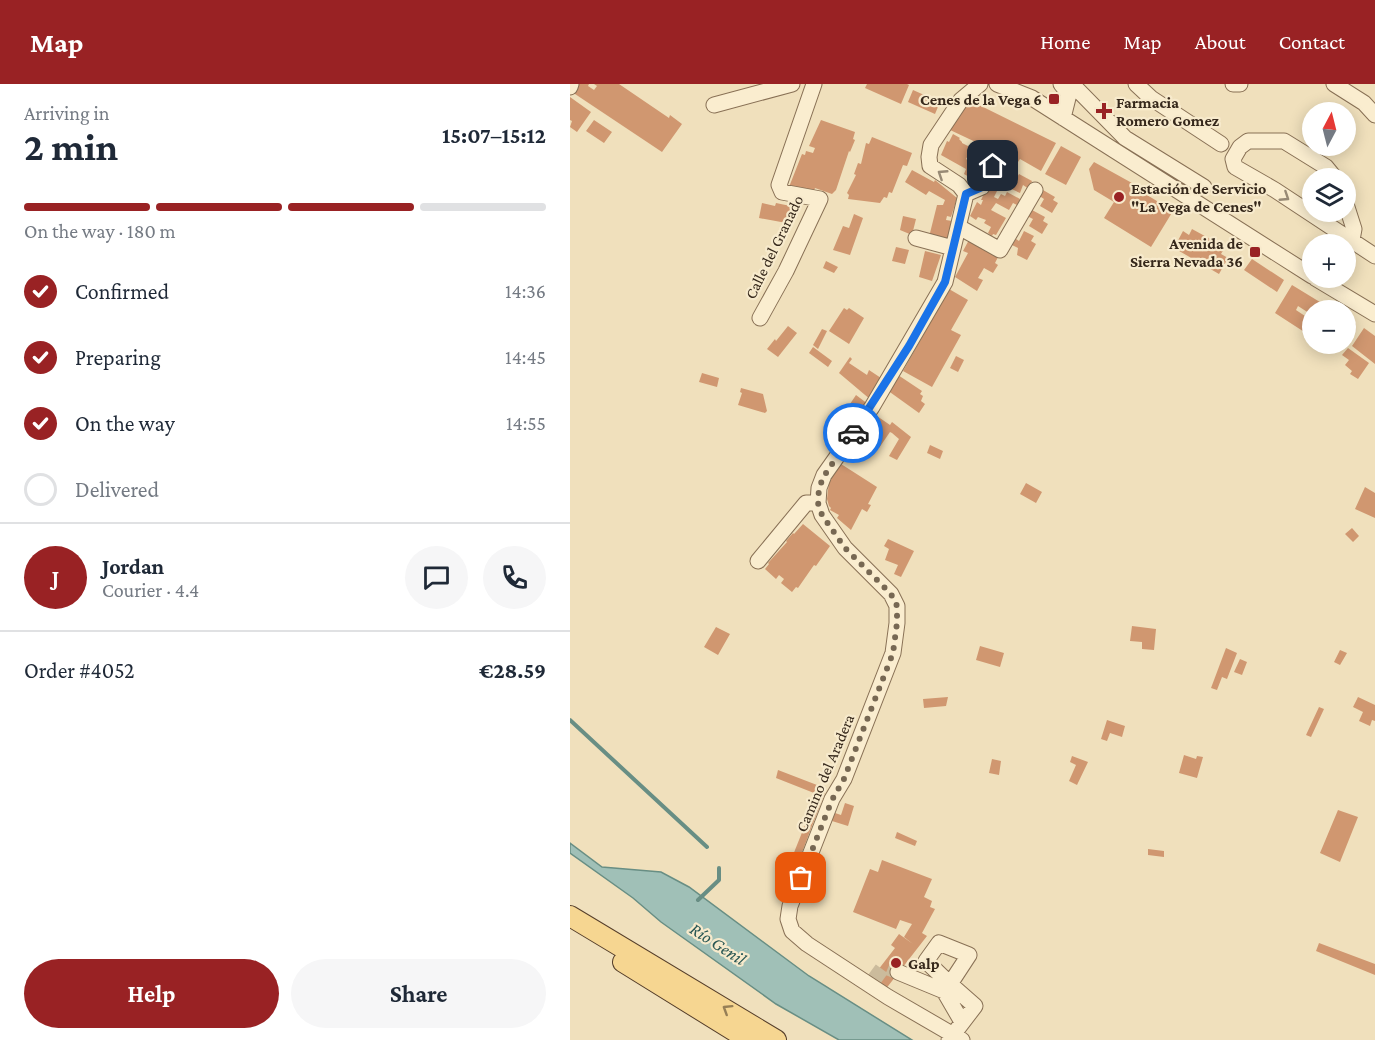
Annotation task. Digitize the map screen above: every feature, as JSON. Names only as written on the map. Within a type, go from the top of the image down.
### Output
[{"type":"main road","points":[[570,916],[777,1040]]},
{"type":"main road","points":[[570,928],[749,1040]]},
{"type":"street","points":[[714,105],[792,84]]},
{"type":"street","name":"Calle del Granado","points":[[760,318],[786,271],[820,199],[782,192],[779,185],[814,84]]},
{"type":"street","points":[[961,100],[964,84]]},
{"type":"street","points":[[758,561],[806,503],[818,503],[819,488],[824,476],[872,407],[945,282],[966,194],[959,185],[930,166],[929,157],[931,146],[961,100],[980,84]]},
{"type":"street","points":[[997,84],[1032,98],[1302,269]]},
{"type":"street","points":[[1022,84],[1032,98]]},
{"type":"street","points":[[1061,84],[1070,94],[1063,118]]},
{"type":"street","points":[[1072,84],[1125,138],[1204,186]]},
{"type":"street","points":[[1136,84],[1151,99],[1221,144]]},
{"type":"street","points":[[1233,84],[1240,84]]},
{"type":"street","points":[[1334,84],[1364,103],[1375,115]]},
{"type":"street","points":[[1302,208],[1235,167],[1233,159],[1240,147],[1248,141],[1284,141],[1327,168]]},
{"type":"street","points":[[966,194],[982,187],[993,166]]},
{"type":"street","points":[[959,227],[1000,250],[1035,190]]},
{"type":"street","points":[[1324,222],[1343,234]]},
{"type":"street","points":[[916,238],[953,248]]},
{"type":"street","points":[[1356,243],[1375,256]]},
{"type":"street","points":[[1332,288],[1375,314]]},
{"type":"street","name":"Camino del Aradera","points":[[818,503],[822,515],[845,548],[891,594],[897,606],[897,623],[893,653],[844,779],[832,800],[790,906],[788,919],[792,931],[807,944],[957,1034]]},
{"type":"street","points":[[926,961],[939,943],[969,955],[947,988]]},
{"type":"street","points":[[926,961],[922,960],[904,975],[947,988],[975,1006],[957,1034]]},
{"type":"street","points":[[926,961],[947,988]]},
{"type":"water","name":"Río Genil","points":[[570,843],[602,867],[661,872],[689,887],[809,976],[912,1040],[839,1040],[776,1004],[661,922],[633,898],[570,853]]},
{"type":"building","points":[[576,84],[589,84],[588,86],[594,90],[597,86],[594,84],[619,84],[669,118],[670,115],[682,124],[662,152],[572,92]]},
{"type":"building","points":[[867,84],[909,85],[901,104],[865,88]]},
{"type":"building","points":[[913,90],[940,102],[935,114],[908,102]]},
{"type":"building","points":[[570,97],[591,112],[577,132],[570,127],[572,121],[570,120]]},
{"type":"building","points":[[971,101],[1056,143],[1041,171],[1020,159],[1018,162],[948,129]]},
{"type":"building","points":[[594,120],[612,132],[604,143],[586,131]]},
{"type":"building","points":[[821,120],[855,132],[853,139],[855,140],[836,190],[832,194],[815,188],[812,196],[789,187],[802,154],[805,155],[806,151],[813,153],[815,148],[809,146]]},
{"type":"building","points":[[953,134],[960,138],[962,143],[972,148],[966,159],[988,165],[979,183],[964,174],[966,169],[941,155]]},
{"type":"building","points":[[872,137],[912,153],[907,166],[903,165],[892,193],[889,192],[887,198],[884,197],[880,203],[848,199],[847,193],[856,175],[854,174],[858,163],[861,164],[866,143],[869,144]]},
{"type":"building","points":[[1061,146],[1081,157],[1066,185],[1045,174]]},
{"type":"building","points":[[1094,162],[1141,188],[1139,190],[1173,211],[1151,247],[1104,218],[1114,202],[1094,190],[1089,169]]},
{"type":"building","points":[[997,166],[1006,171],[1004,175],[1010,178],[1016,179],[1019,174],[1032,181],[1029,189],[1023,185],[1020,193],[1005,186],[1003,191],[998,189],[994,197],[998,199],[1001,194],[1005,196],[1007,192],[1020,199],[1021,203],[1019,206],[1013,203],[1009,210],[996,203],[991,210],[1006,218],[996,235],[992,236],[988,233],[991,227],[984,223],[986,220],[978,217],[976,220],[970,216],[977,202],[981,205],[983,200],[981,200]]},
{"type":"building","points":[[912,170],[934,182],[935,180],[957,198],[951,217],[947,216],[946,220],[952,221],[947,240],[928,241],[937,205],[943,205],[945,200],[929,191],[926,195],[905,182]]},
{"type":"building","points":[[1043,190],[1055,197],[1053,200],[1058,203],[1052,213],[1040,206],[1044,199],[1038,195]]},
{"type":"building","points":[[762,203],[795,207],[792,224],[759,218]]},
{"type":"building","points":[[1032,210],[1045,217],[1043,221],[1048,224],[1042,234],[1029,226],[1033,219],[1027,216]]},
{"type":"building","points":[[854,214],[863,218],[850,255],[833,250],[843,226],[849,228]]},
{"type":"building","points":[[903,216],[916,219],[912,235],[900,230]]},
{"type":"building","points":[[1192,229],[1225,247],[1221,254],[1228,258],[1219,274],[1174,248],[1183,231],[1189,235]]},
{"type":"building","points":[[1024,231],[1034,236],[1031,241],[1036,244],[1027,260],[1017,255],[1018,248],[1012,245],[1016,239],[1019,241]]},
{"type":"building","points":[[970,238],[977,241],[975,245],[998,257],[995,263],[998,265],[993,273],[984,268],[978,278],[983,280],[977,291],[955,277],[968,253],[963,251]]},
{"type":"building","points":[[896,247],[909,250],[905,264],[892,261]]},
{"type":"building","points":[[925,251],[941,255],[932,281],[919,277]]},
{"type":"building","points":[[1252,259],[1284,280],[1277,292],[1244,270]]},
{"type":"building","points":[[826,261],[838,267],[834,273],[823,268]]},
{"type":"building","points":[[1292,285],[1317,300],[1302,300],[1302,309],[1298,306],[1296,310],[1302,314],[1302,331],[1275,313]]},
{"type":"building","points":[[949,289],[968,300],[951,330],[961,335],[932,387],[903,371]]},
{"type":"building","points":[[844,308],[847,310],[849,308],[864,318],[849,344],[829,331]]},
{"type":"building","points":[[788,326],[797,333],[778,357],[767,349]]},
{"type":"building","points":[[1364,328],[1375,336],[1375,364],[1356,349],[1356,340]]},
{"type":"building","points":[[822,329],[827,331],[818,349],[813,345]]},
{"type":"building","points":[[813,347],[832,361],[828,367],[809,353]]},
{"type":"building","points":[[1356,354],[1369,363],[1358,379],[1350,374],[1352,371],[1345,365],[1349,360],[1342,355]]},
{"type":"building","points":[[956,356],[964,360],[958,372],[950,368]]},
{"type":"building","points":[[850,357],[852,359],[849,363],[867,375],[869,370],[884,380],[871,400],[839,373]]},
{"type":"building","points":[[702,373],[719,378],[717,387],[699,382]]},
{"type":"building","points":[[898,375],[922,391],[921,401],[925,404],[919,413],[887,390]]},
{"type":"building","points":[[741,388],[763,394],[767,411],[765,413],[738,405],[742,393]]},
{"type":"building","points":[[856,395],[868,404],[862,413],[850,404]]},
{"type":"building","points":[[874,414],[890,425],[892,422],[911,437],[897,460],[889,456],[899,439],[892,433],[890,432],[879,448],[860,434]]},
{"type":"building","points":[[930,445],[943,451],[940,459],[927,453]]},
{"type":"building","points":[[841,464],[877,487],[868,504],[871,505],[867,512],[862,509],[851,530],[837,518],[839,515],[830,510],[827,499],[829,482]]},
{"type":"building","points":[[1026,483],[1042,492],[1036,503],[1020,494]]},
{"type":"building","points":[[1365,487],[1375,493],[1375,518],[1355,509]]},
{"type":"building","points":[[803,524],[830,546],[798,588],[796,587],[792,592],[781,583],[784,579],[779,575],[776,579],[765,569],[786,541]]},
{"type":"building","points":[[1352,528],[1359,536],[1353,542],[1345,534]]},
{"type":"building","points":[[888,539],[914,551],[901,577],[894,574],[898,565],[885,560],[889,549],[884,546]]},
{"type":"building","points":[[1132,626],[1156,629],[1154,650],[1142,649],[1142,642],[1130,641]]},
{"type":"building","points":[[716,627],[730,634],[718,655],[704,647]]},
{"type":"building","points":[[980,646],[1004,653],[1000,667],[976,660]]},
{"type":"building","points":[[1226,648],[1237,653],[1227,679],[1222,677],[1217,690],[1211,688]]},
{"type":"building","points":[[1340,650],[1347,653],[1340,665],[1334,662]]},
{"type":"building","points":[[1240,659],[1247,662],[1242,675],[1234,672]]},
{"type":"building","points":[[948,697],[946,706],[924,708],[923,699]]},
{"type":"building","points":[[1358,697],[1375,705],[1375,721],[1372,720],[1370,726],[1359,721],[1363,712],[1353,707]]},
{"type":"building","points":[[1319,707],[1324,709],[1311,737],[1306,735]]},
{"type":"building","points":[[1107,720],[1125,726],[1122,737],[1110,733],[1107,741],[1101,739]]},
{"type":"building","points":[[1184,755],[1196,759],[1197,756],[1203,757],[1197,778],[1179,773]]},
{"type":"building","points":[[1072,756],[1088,762],[1077,785],[1069,781],[1076,765],[1070,762]]},
{"type":"building","points":[[992,759],[1001,761],[999,775],[989,773]]},
{"type":"building","points":[[778,770],[817,785],[814,793],[776,778]]},
{"type":"building","points":[[819,790],[825,792],[796,868],[789,865]]},
{"type":"building","points":[[845,803],[854,806],[848,826],[832,821],[835,813],[841,815]]},
{"type":"building","points":[[1338,810],[1358,817],[1340,862],[1320,853]]},
{"type":"building","points":[[897,832],[917,841],[915,846],[895,838]]},
{"type":"building","points":[[1148,849],[1164,851],[1164,857],[1148,855]]},
{"type":"building","points":[[882,860],[932,879],[924,897],[932,901],[930,907],[935,909],[922,933],[927,936],[885,990],[871,979],[895,948],[891,945],[899,934],[913,944],[904,937],[912,924],[900,920],[896,929],[853,912],[870,869],[878,872]]},
{"type":"building","points":[[1319,943],[1375,964],[1375,975],[1316,951]]},
{"type":"waterway","points":[[570,720],[707,847]]},
{"type":"waterway","points":[[698,900],[719,880],[719,868]]},
{"type":"tunnel","points":[[873,981],[884,966],[898,972]]},
{"type":"way so far","points":[[801,878],[832,800],[844,779],[893,653],[897,623],[897,606],[891,594],[845,548],[822,515],[818,503],[819,488],[824,476],[853,433]]},
{"type":"place","name":"Cenes de la Vega 6","points":[[1054,99]]},
{"type":"place","name":"Farmacia Romero Gomez","points":[[1104,111]]},
{"type":"place","name":"Estación de Servicio \"La Vega de Cenes\"","points":[[1119,197]]},
{"type":"place","name":"Avenida de Sierra Nevada 36","points":[[1255,252]]},
{"type":"place","name":"Galp","points":[[896,963]]},
{"type":"route","points":[[853,433],[872,407],[945,282],[966,194],[982,187],[993,166]]}]
